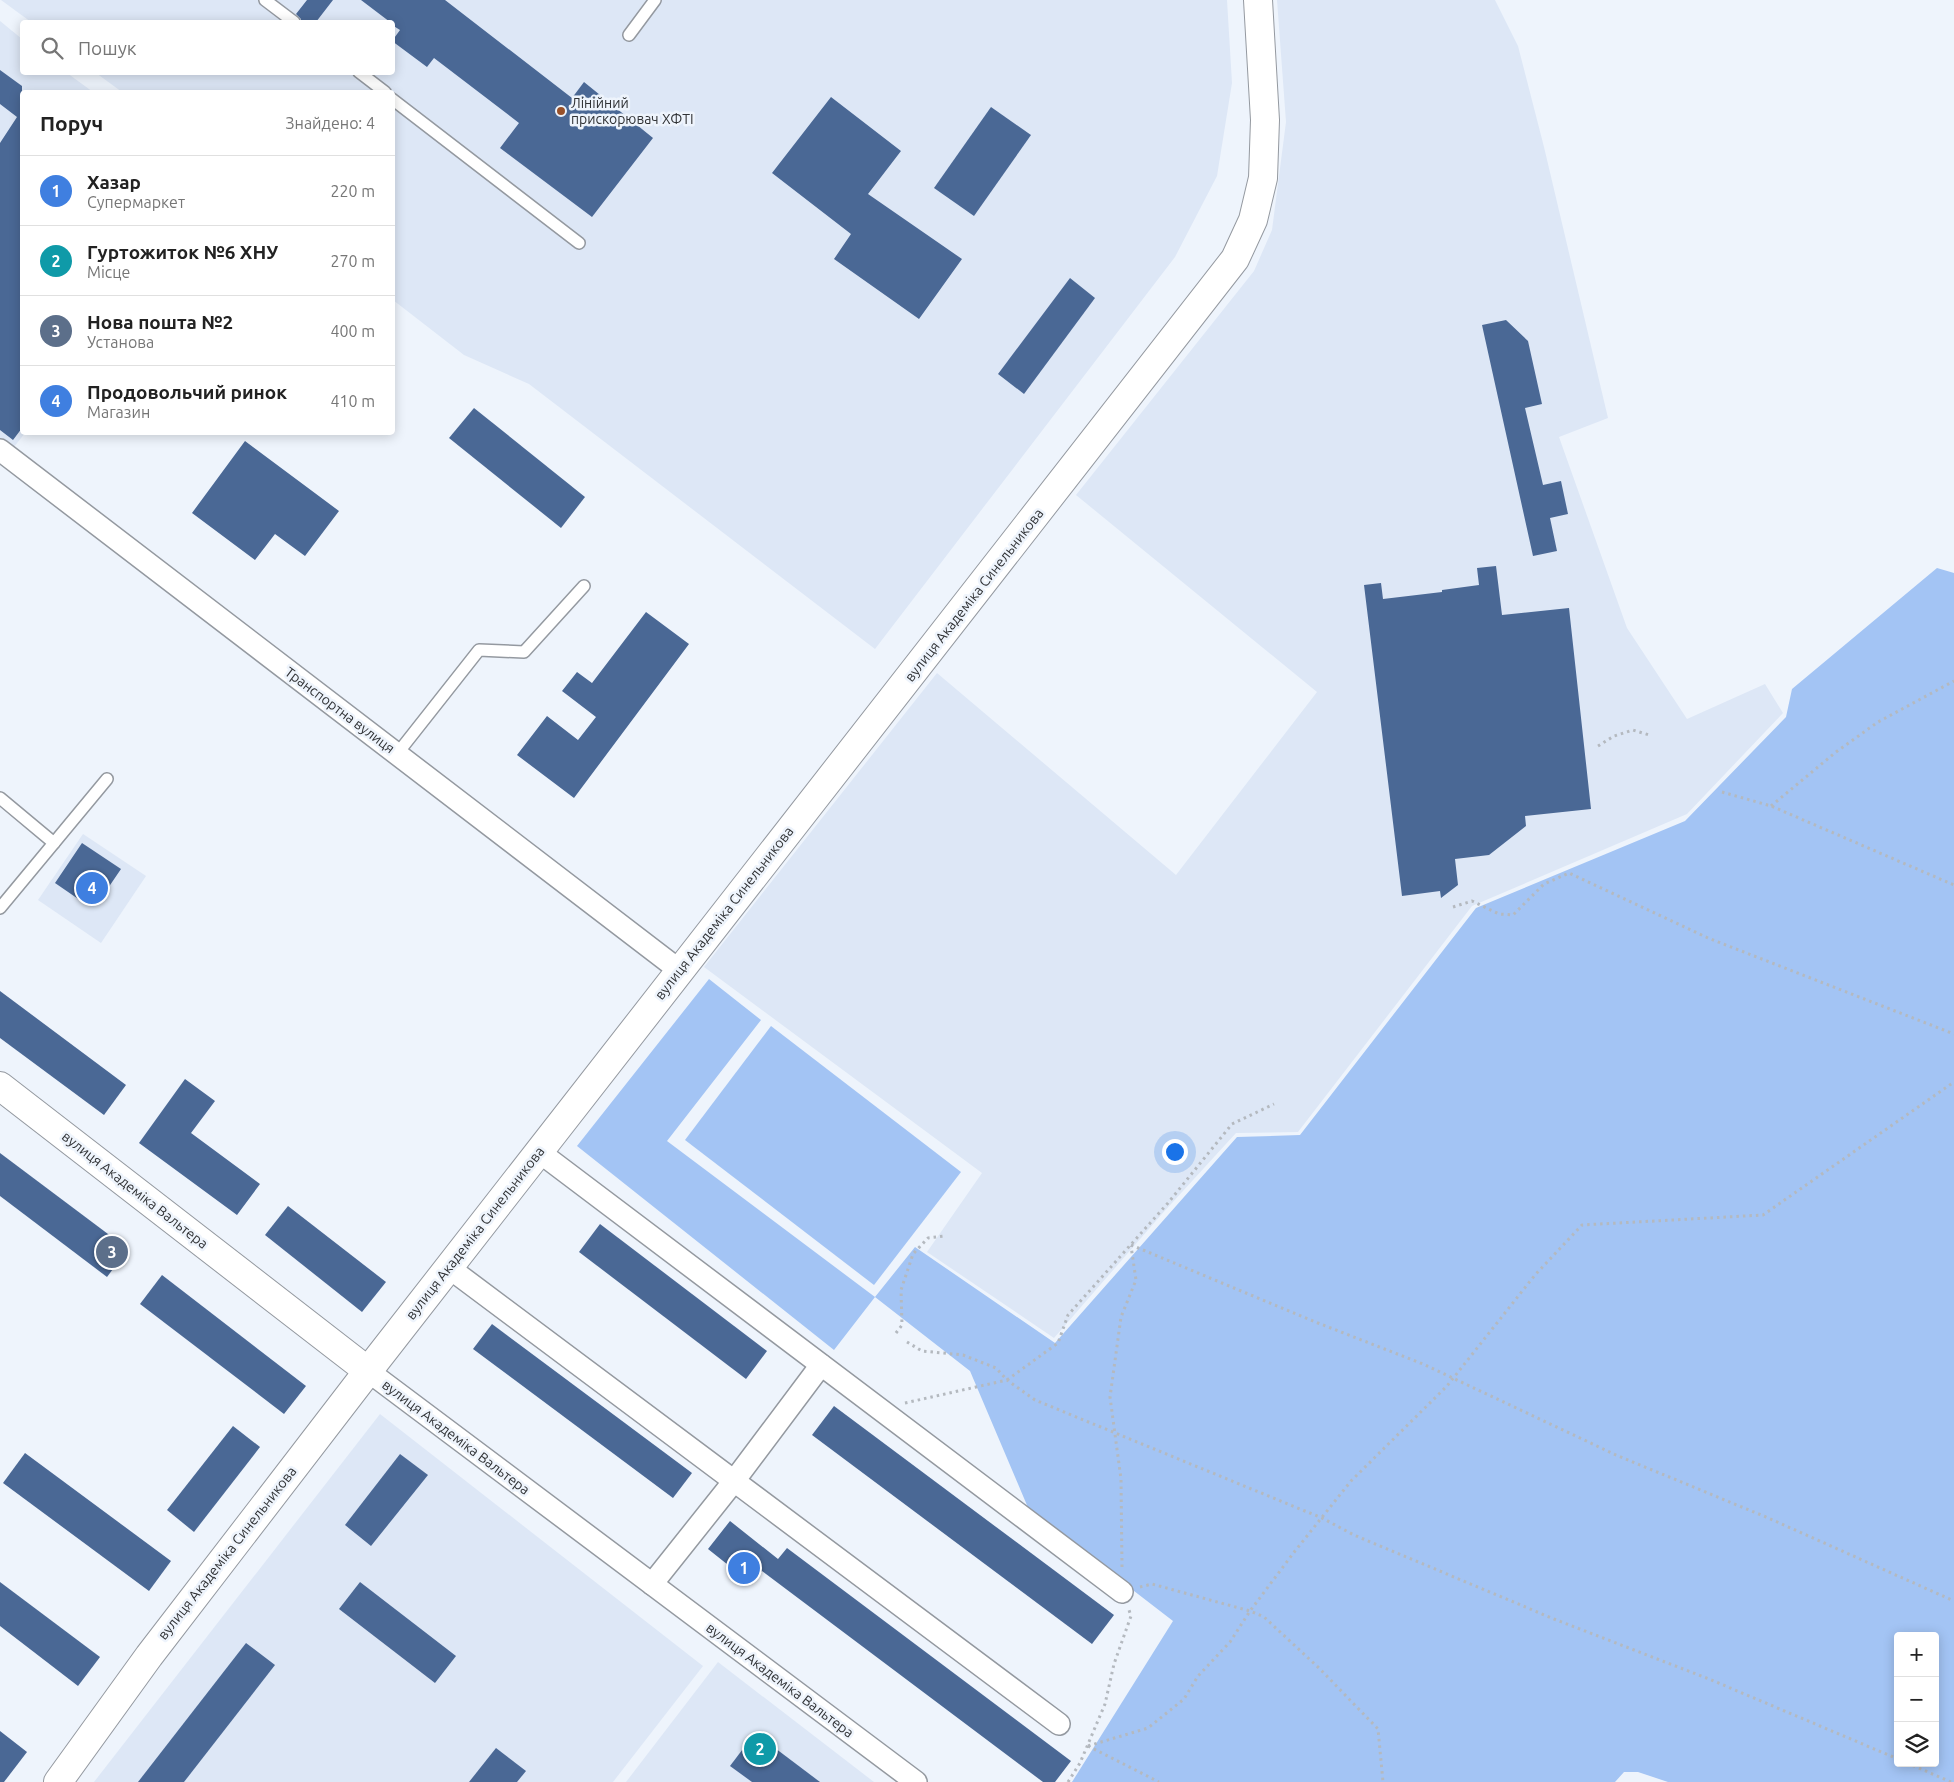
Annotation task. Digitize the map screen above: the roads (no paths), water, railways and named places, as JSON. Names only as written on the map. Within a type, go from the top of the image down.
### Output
[{"type":"street","name":"вулиця Академіка Синельникова","points":[[58,1782],[148,1656],[448,1267],[1235,259],[1253,220],[1263,178],[1265,120],[1258,0]]},
{"type":"street","name":"Транспортна вулиця","points":[[0,450],[679,970]]},
{"type":"street","name":"вулиця Академіка Вальтера","points":[[0,1086],[368,1371],[916,1782]]},
{"type":"street","points":[[538,1151],[1122,1592]]},
{"type":"street","points":[[448,1267],[1059,1724]]},
{"type":"street","points":[[652,1584],[734,1481],[821,1365]]},
{"type":"lane","points":[[264,0],[291,20]]},
{"type":"lane","points":[[629,35],[655,0]]},
{"type":"lane","points":[[363,75],[382,90]]},
{"type":"lane","points":[[395,101],[579,243]]},
{"type":"lane","points":[[397,754],[479,650],[524,652],[584,586]]},
{"type":"lane","points":[[0,908],[107,779]]},
{"type":"lane","points":[[0,798],[54,843]]},
{"type":"place","name":"Лінійний прискорювач ХФТІ","points":[[561,111]]},
{"type":"place","name":"Продовольчий ринок","points":[[92,888]]},
{"type":"place","name":"Нова пошта №2","points":[[112,1252]]},
{"type":"place","name":"Хазар","points":[[744,1568]]},
{"type":"place","name":"Гуртожиток №6 ХНУ","points":[[760,1749]]}]
